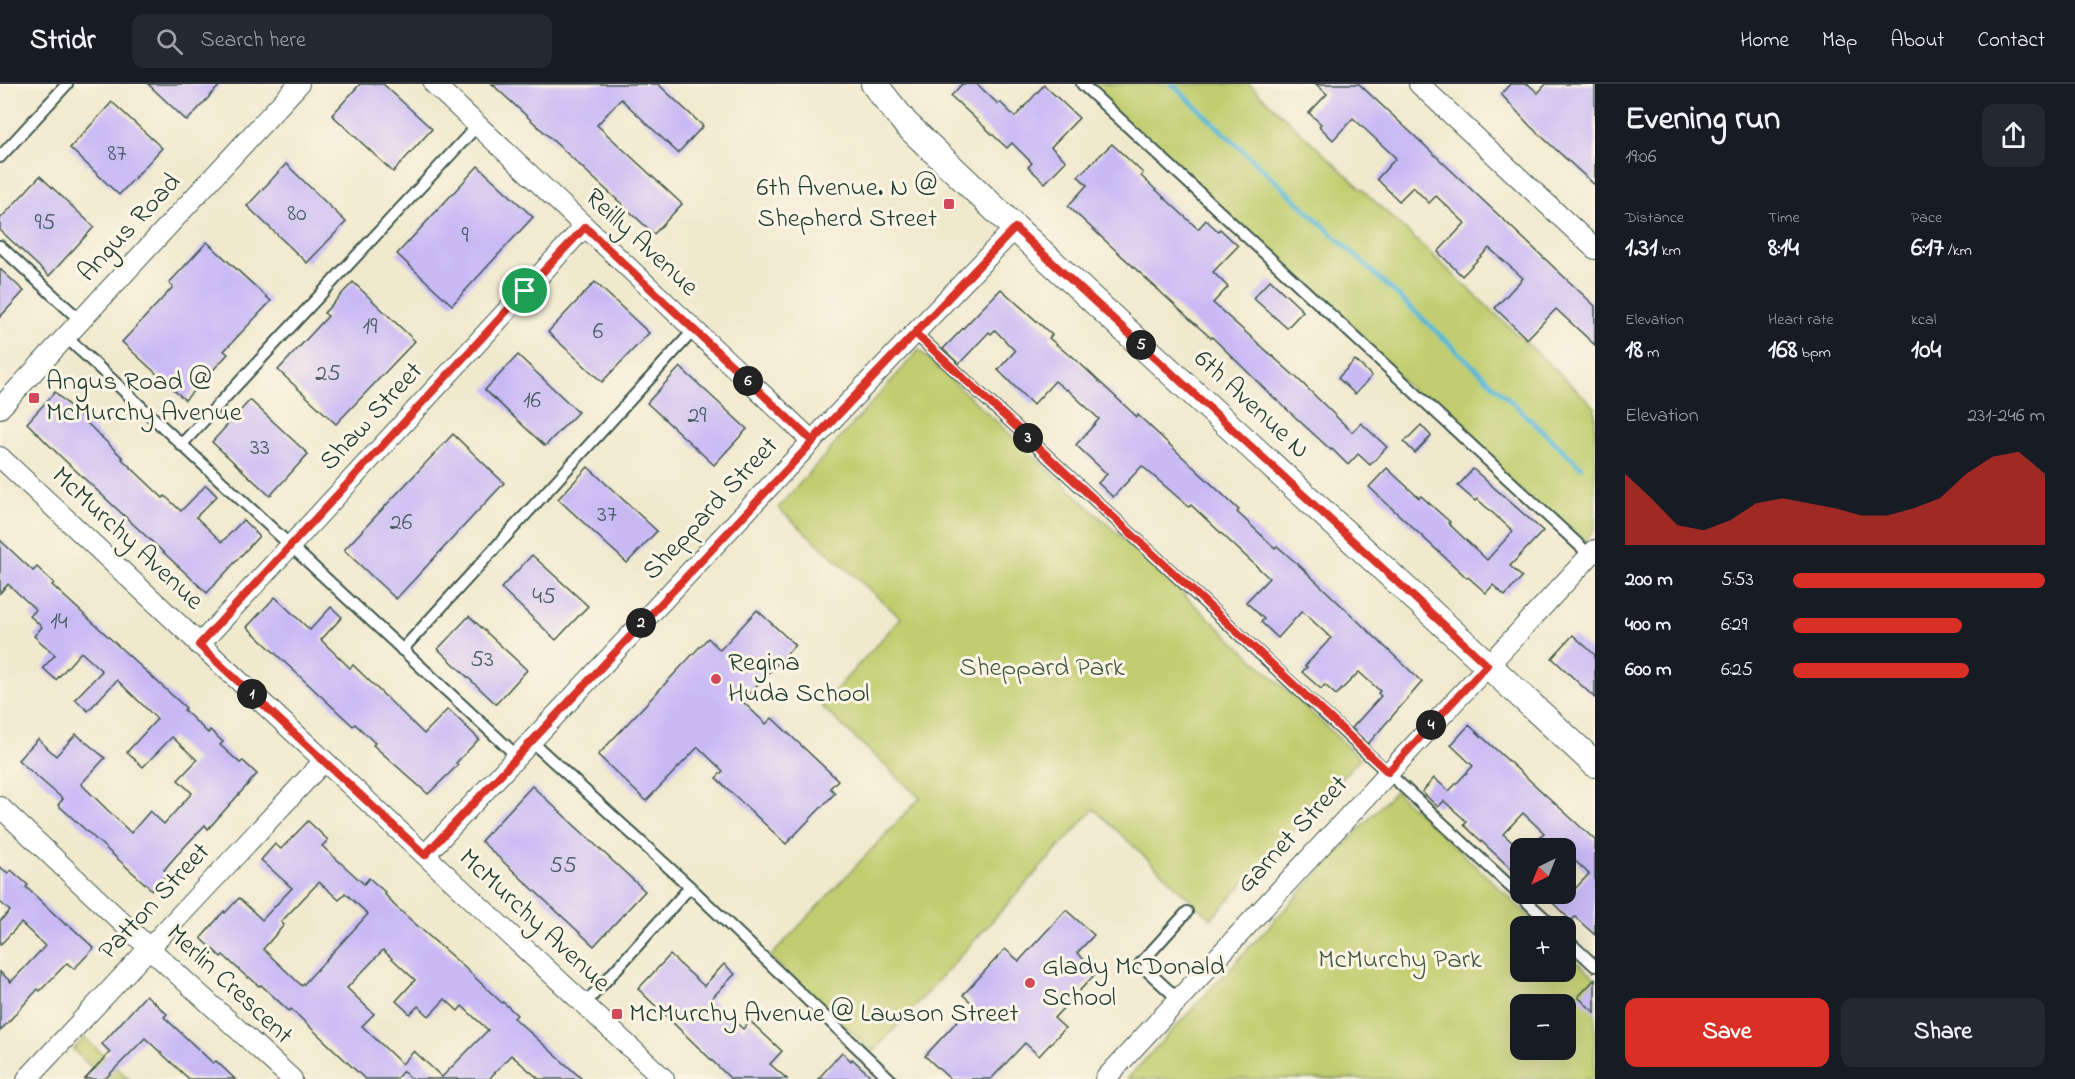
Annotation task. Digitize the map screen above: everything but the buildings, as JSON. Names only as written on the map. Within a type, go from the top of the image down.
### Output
[{"type":"street","name":"Angus Road","points":[[0,408],[299,84]]},
{"type":"street","name":"Reilly Avenue","points":[[434,84],[812,441]]},
{"type":"street","name":"6th Avenue N","points":[[874,84],[906,124],[1015,228],[1595,764]]},
{"type":"street","points":[[1419,84],[1595,249]]},
{"type":"street","name":"Shaw Street","points":[[199,645],[585,227]]},
{"type":"street","name":"Sheppard Street","points":[[425,855],[812,441],[1015,228]]},
{"type":"street","name":"McMurchy Avenue","points":[[0,457],[664,1079]]},
{"type":"street","name":"Garnet Street","points":[[1105,1079],[1487,665],[1593,554]]},
{"type":"street","name":"Patton Street","points":[[27,1079],[323,762]]},
{"type":"street","name":"Merlin Crescent","points":[[0,807],[292,1079]]},
{"type":"lane","points":[[0,157],[67,84]]},
{"type":"lane","points":[[1082,84],[1593,554]]},
{"type":"lane","points":[[181,446],[477,126]]},
{"type":"lane","points":[[0,246],[81,321]]},
{"type":"lane","points":[[402,650],[694,330]]},
{"type":"lane","points":[[915,333],[1542,916]]},
{"type":"lane","points":[[66,337],[518,756]]},
{"type":"lane","points":[[531,741],[690,887],[890,1079]]},
{"type":"lane","points":[[584,1005],[690,887]]},
{"type":"lane","points":[[1178,999],[1140,964],[1187,912]]},
{"type":"lane","points":[[1576,948],[1595,966]]},
{"type":"green space","points":[[1082,84],[1249,84],[1595,407],[1595,530],[1580,546]]},
{"type":"green space","name":"Sheppard Park","points":[[919,350],[1360,758],[1211,919],[1094,809],[873,1052],[770,957],[920,798],[821,706],[901,618],[778,508]]},
{"type":"green space","name":"McMurchy Park","points":[[1395,791],[1510,898],[1510,904],[1516,904],[1529,916],[1510,916],[1510,982],[1576,982],[1576,960],[1595,978],[1595,1079],[1127,1079]]},
{"type":"green space","points":[[84,1037],[129,1079],[104,1079],[73,1050]]},
{"type":"waterway","points":[[1172,84],[1581,467]]},
{"type":"place","name":"6th Avenue. N @ Shepherd Street","points":[[949,204]]},
{"type":"place","name":"Angus Road @ McMurchy Avenue","points":[[34,398]]},
{"type":"place","name":"Regina Huda School","points":[[716,679]]},
{"type":"place","name":"Glady McDonald School","points":[[1030,983]]},
{"type":"place","name":"McMurchy Avenue @ Lawson Street","points":[[617,1014]]},
{"type":"route","points":[[585,227],[812,441],[1015,228],[1487,665],[1388,772],[915,333],[425,855],[199,645],[525,291],[585,227]]}]
